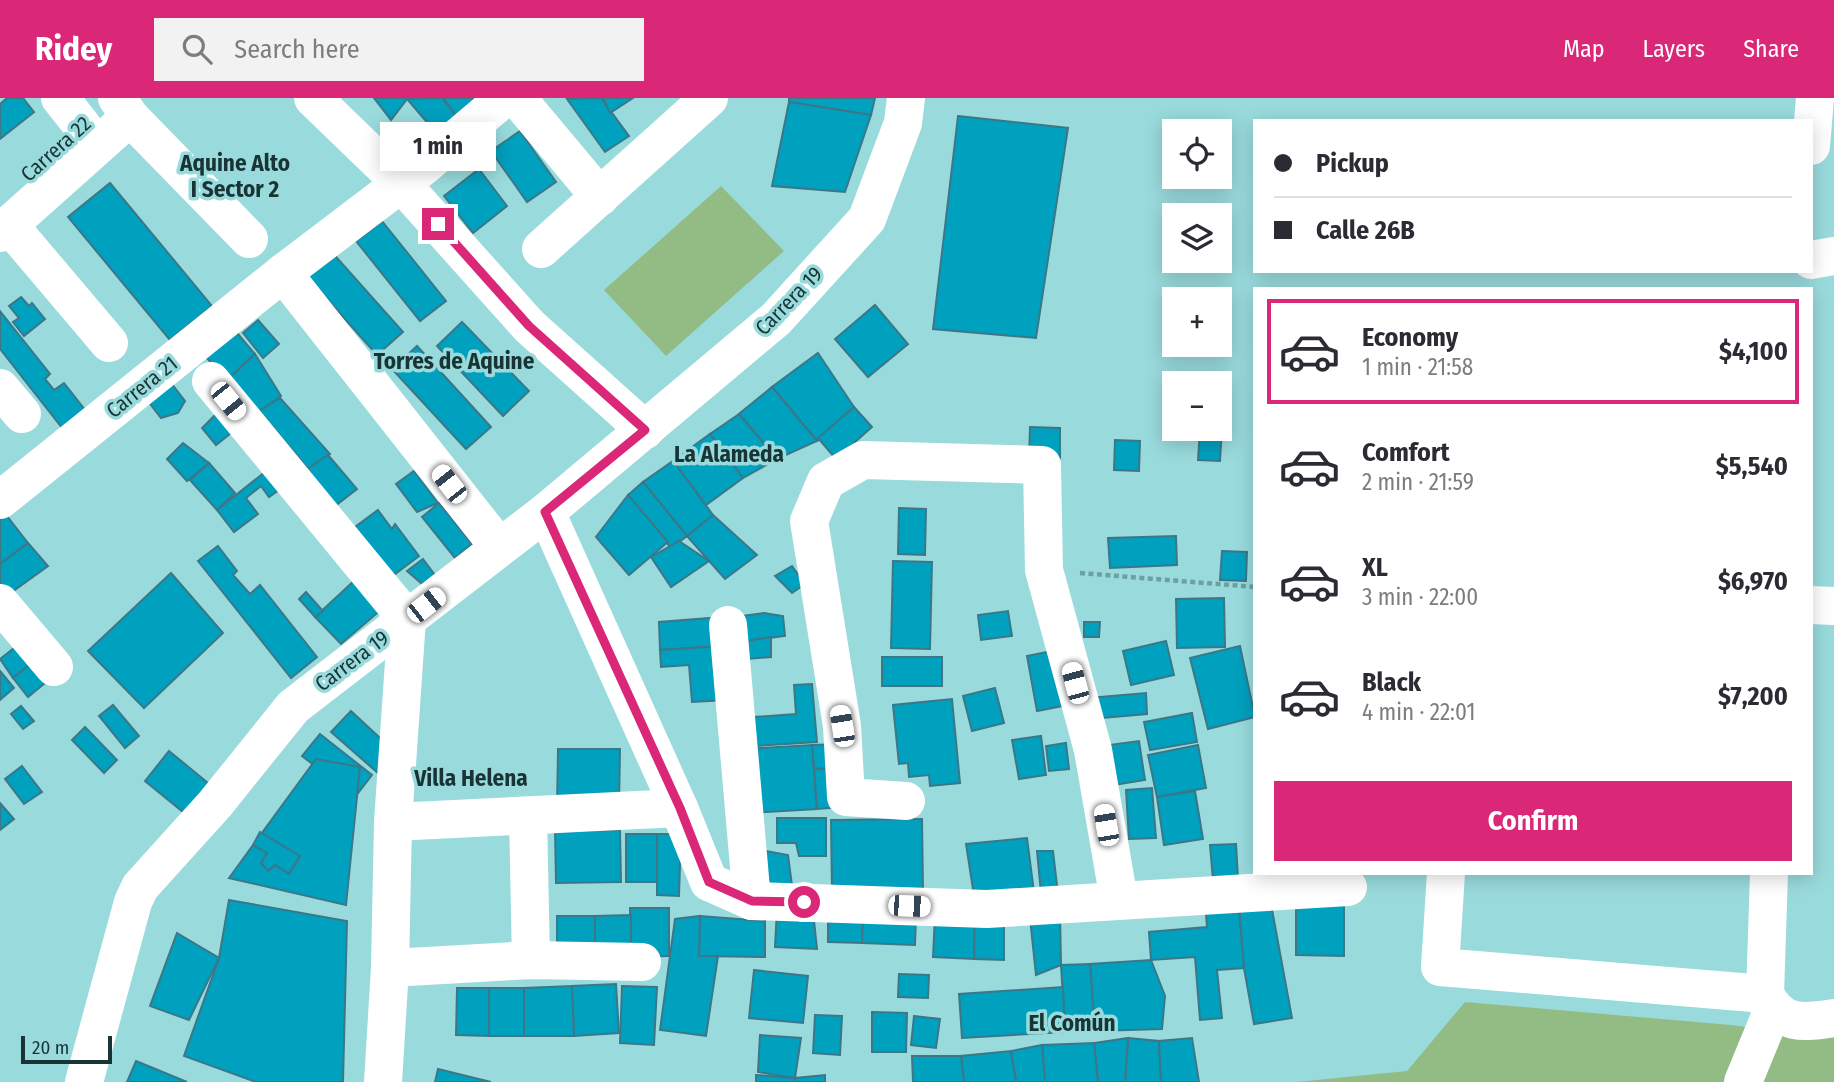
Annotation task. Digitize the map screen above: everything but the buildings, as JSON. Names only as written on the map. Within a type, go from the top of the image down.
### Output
[{"type":"street","points":[[313,98],[401,183],[529,326],[645,430]]},
{"type":"street","name":"Carrera 21","points":[[0,500],[401,183],[504,98]]},
{"type":"street","points":[[517,98],[600,197]]},
{"type":"street","points":[[541,249],[709,98]]},
{"type":"street","name":"Carrera 19","points":[[84,1082],[133,902],[140,887],[215,804],[293,707],[545,512],[776,319],[867,219],[903,123],[906,98]]},
{"type":"street","points":[[1813,122],[1815,98]]},
{"type":"street","points":[[109,342],[3,219],[119,104],[249,239]]},
{"type":"street","name":"Carrera 22","points":[[3,219],[72,112],[119,104]]},
{"type":"street","points":[[1813,260],[1834,256]]},
{"type":"street","points":[[283,274],[499,547]]},
{"type":"street","points":[[211,381],[407,619],[393,822],[390,968],[383,1082]]},
{"type":"street","points":[[906,801],[846,797],[842,726],[809,521],[826,481],[863,460],[1042,465],[1044,570],[1093,750],[1119,900]]},
{"type":"street","points":[[545,512],[680,808],[709,882],[752,901],[987,909],[1348,887]]},
{"type":"street","points":[[0,603],[54,667]]},
{"type":"street","points":[[1813,606],[1834,606]]},
{"type":"street","points":[[728,625],[752,901]]},
{"type":"street","points":[[393,822],[680,808]]},
{"type":"street","points":[[528,816],[531,960]]},
{"type":"street","points":[[1446,875],[1440,967],[1769,1002],[1800,1023],[1834,1018]]},
{"type":"street","points":[[1743,1082],[1769,1002],[1769,875]]},
{"type":"street","points":[[390,968],[531,960],[642,962]]},
{"type":"path","points":[[1044,570],[1253,587]]},
{"type":"green space","points":[[721,186],[784,251],[666,356],[604,290]]},
{"type":"green space","points":[[1465,1002],[1731,1025],[1813,1036],[1834,1035],[1834,1082],[1297,1082],[1407,1071]]},
{"type":"district","name":"Aquine Alto I Sector 2","points":[[235,176]]},
{"type":"district","name":"Torres de Aquine","points":[[454,361]]},
{"type":"district","name":"La Alameda","points":[[729,454]]},
{"type":"district","name":"Villa Helena","points":[[471,778]]},
{"type":"district","name":"El Común","points":[[1072,1023]]},
{"type":"route","points":[[438,224],[529,326],[645,430],[545,512],[680,808],[709,882],[752,901],[804,902]]}]
